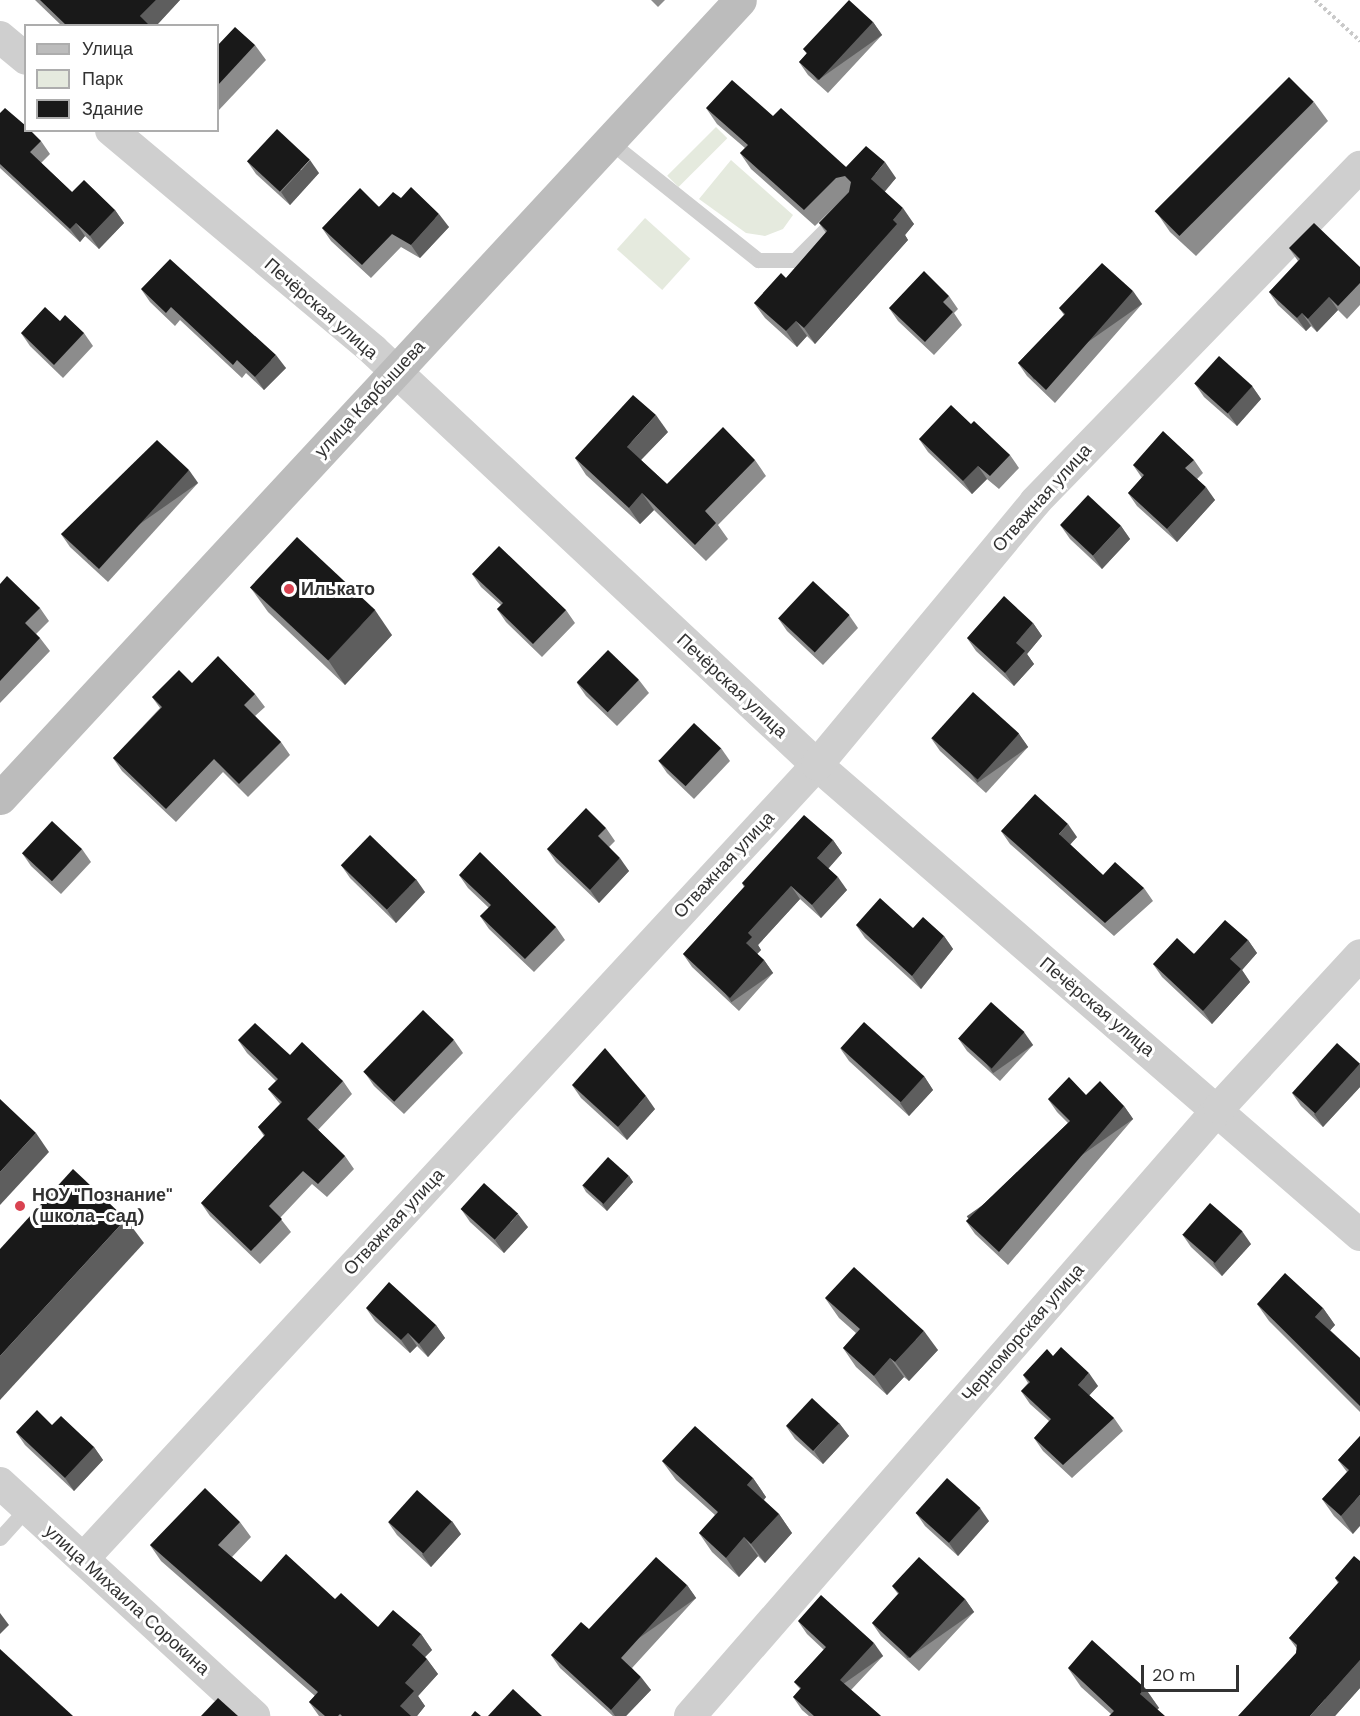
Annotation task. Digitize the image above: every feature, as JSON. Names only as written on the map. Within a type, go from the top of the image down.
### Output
[{"type":"street","name":"улица Карбышева","points":[[0,798],[740,0]]},
{"type":"street","points":[[0,37],[24,57]]},
{"type":"street","name":"Печёрская улица","points":[[113,132],[394,374],[816,765],[1219,1108],[1360,1235]]},
{"type":"street","name":"Отважная улица","points":[[83,1559],[816,765],[1035,502],[1360,167]]},
{"type":"street","name":"Черноморская улица","points":[[690,1716],[1219,1108],[1360,955]]},
{"type":"street","name":"улица Михаила Сорокина","points":[[0,1483],[254,1716]]},
{"type":"lane","points":[[609,141],[758,261],[795,260],[853,201]]},
{"type":"lane","points":[[0,1538],[27,1509]]},
{"type":"path","points":[[1315,0],[1360,41]]},
{"type":"green space","points":[[716,127],[727,138],[679,187],[667,176]]},
{"type":"green space","points":[[731,160],[793,215],[783,229],[765,236],[746,233],[699,199]]},
{"type":"green space","points":[[645,218],[690,259],[662,290],[617,249]]},
{"type":"building","points":[[40,0],[156,0],[140,16],[148,24],[65,24]]},
{"type":"building","points":[[849,0],[873,22],[819,80],[799,62],[807,53],[803,49]]},
{"type":"building","points":[[235,27],[255,45],[219,84],[219,44]]},
{"type":"building","points":[[1289,77],[1314,102],[1179,236],[1155,211]]},
{"type":"building","points":[[732,80],[773,116],[781,108],[846,167],[866,146],[885,162],[871,179],[903,208],[893,220],[897,224],[804,328],[796,321],[786,331],[754,303],[781,273],[786,278],[827,231],[819,223],[849,192],[851,182],[845,176],[836,178],[804,210],[740,153],[748,145],[706,108]]},
{"type":"building","points":[[5,108],[24,124],[24,132],[32,132],[41,141],[30,152],[72,192],[84,180],[115,210],[90,236],[76,223],[70,229],[0,164],[0,113]]},
{"type":"building","points":[[277,129],[310,160],[280,192],[247,161]]},
{"type":"building","points":[[411,187],[439,214],[411,245],[392,234],[362,265],[322,228],[360,188],[379,207],[393,192],[401,198]]},
{"type":"building","points":[[1314,223],[1360,267],[1360,283],[1338,306],[1329,297],[1308,319],[1302,313],[1297,318],[1269,292],[1300,259],[1289,248]]},
{"type":"building","points":[[170,259],[276,355],[255,377],[237,360],[233,365],[171,307],[166,313],[141,289]]},
{"type":"building","points":[[1102,263],[1133,291],[1046,390],[1018,363],[1065,314],[1059,308]]},
{"type":"building","points":[[924,271],[949,296],[943,302],[953,312],[925,342],[889,308]]},
{"type":"building","points":[[45,307],[60,321],[65,315],[84,333],[54,365],[21,333]]},
{"type":"building","points":[[1219,356],[1252,386],[1228,414],[1194,383]]},
{"type":"building","points":[[633,395],[656,415],[627,447],[667,484],[723,427],[755,460],[705,511],[716,523],[695,545],[642,493],[629,508],[575,458]]},
{"type":"building","points":[[951,405],[971,424],[974,421],[1010,455],[990,476],[978,466],[963,481],[919,439]]},
{"type":"building","points":[[1163,431],[1194,460],[1185,468],[1206,487],[1167,529],[1128,493],[1144,475],[1133,465]]},
{"type":"building","points":[[157,440],[189,470],[99,569],[61,534]]},
{"type":"building","points":[[1088,495],[1121,526],[1093,556],[1060,525]]},
{"type":"building","points":[[297,537],[375,610],[328,660],[250,587]]},
{"type":"building","points":[[499,546],[566,610],[533,644],[497,609],[503,603],[472,574]]},
{"type":"building","points":[[7,576],[40,608],[25,623],[40,638],[0,681],[0,584]]},
{"type":"building","points":[[813,581],[850,615],[815,652],[778,618]]},
{"type":"building","points":[[1004,596],[1033,623],[1016,643],[1025,651],[1005,673],[967,638]]},
{"type":"building","points":[[608,650],[639,680],[608,712],[577,682]]},
{"type":"building","points":[[218,656],[255,694],[244,705],[281,742],[239,784],[214,759],[166,809],[113,758],[162,707],[152,697],[179,670],[192,683]]},
{"type":"building","points":[[973,692],[1019,733],[978,780],[932,738]]},
{"type":"building","points":[[694,723],[721,748],[686,786],[659,761]]},
{"type":"building","points":[[1035,794],[1068,824],[1059,834],[1103,875],[1115,862],[1144,888],[1105,923],[1001,831]]},
{"type":"building","points":[[586,808],[606,828],[598,836],[620,858],[590,890],[547,849]]},
{"type":"building","points":[[804,815],[833,840],[817,858],[838,877],[812,905],[791,886],[748,933],[752,937],[746,943],[764,960],[730,998],[683,954],[745,886],[742,883]]},
{"type":"building","points":[[52,821],[82,849],[52,881],[22,853]]},
{"type":"building","points":[[370,835],[416,879],[387,910],[341,865]]},
{"type":"building","points":[[480,852],[556,927],[525,959],[480,916],[491,905],[459,875]]},
{"type":"building","points":[[880,898],[913,928],[923,917],[944,936],[912,976],[856,925]]},
{"type":"building","points":[[1225,920],[1248,940],[1230,959],[1241,969],[1203,1011],[1153,964],[1177,938],[1194,954]]},
{"type":"building","points":[[991,1002],[1024,1032],[992,1069],[958,1038]]},
{"type":"building","points":[[423,1010],[454,1040],[394,1102],[363,1072]]},
{"type":"building","points":[[864,1022],[924,1076],[901,1102],[841,1048]]},
{"type":"building","points":[[255,1023],[290,1055],[302,1042],[343,1081],[307,1119],[345,1156],[318,1184],[303,1171],[269,1206],[282,1219],[251,1251],[201,1203],[265,1135],[258,1127],[282,1102],[268,1089],[278,1079],[238,1040]]},
{"type":"building","points":[[1337,1043],[1360,1064],[1315,1114],[1292,1093]]},
{"type":"building","points":[[605,1048],[646,1096],[618,1127],[572,1085]]},
{"type":"building","points":[[1069,1077],[1086,1095],[1100,1081],[1124,1106],[999,1252],[966,1221],[1070,1121],[1048,1099]]},
{"type":"building","points":[[0,1099],[36,1133],[0,1172]]},
{"type":"building","points":[[608,1157],[629,1176],[603,1204],[583,1185]]},
{"type":"building","points":[[73,1169],[126,1219],[0,1356],[0,1249]]},
{"type":"building","points":[[484,1183],[518,1214],[495,1240],[461,1209]]},
{"type":"building","points":[[1210,1203],[1242,1231],[1215,1263],[1182,1235]]},
{"type":"building","points":[[854,1267],[924,1331],[895,1362],[890,1358],[874,1376],[843,1348],[860,1329],[825,1298]]},
{"type":"building","points":[[1285,1273],[1323,1308],[1315,1317],[1360,1358],[1360,1406],[1257,1304]]},
{"type":"building","points":[[389,1282],[436,1325],[419,1344],[408,1333],[401,1340],[366,1308]]},
{"type":"building","points":[[1061,1347],[1089,1373],[1078,1385],[1114,1418],[1063,1465],[1034,1438],[1051,1419],[1021,1391],[1030,1382],[1023,1375],[1047,1349],[1053,1356]]},
{"type":"building","points":[[812,1398],[839,1423],[813,1451],[786,1426]]},
{"type":"building","points":[[37,1410],[52,1425],[61,1416],[94,1447],[65,1478],[16,1432]]},
{"type":"building","points":[[695,1426],[753,1478],[747,1485],[779,1514],[751,1544],[744,1537],[726,1558],[699,1533],[718,1512],[662,1461]]},
{"type":"building","points":[[1360,1436],[1360,1495],[1341,1516],[1322,1499],[1349,1470],[1338,1460]]},
{"type":"building","points":[[947,1478],[980,1508],[949,1543],[916,1513]]},
{"type":"building","points":[[205,1488],[240,1522],[218,1545],[261,1582],[286,1554],[335,1599],[341,1593],[378,1627],[393,1610],[421,1634],[412,1645],[427,1659],[405,1683],[414,1691],[400,1706],[411,1716],[342,1716],[340,1714],[325,1716],[309,1702],[318,1692],[150,1545]]},
{"type":"building","points":[[417,1490],[452,1521],[423,1553],[388,1522]]},
{"type":"building","points":[[1354,1556],[1360,1561],[1360,1660],[1310,1716],[1238,1716],[1296,1653],[1297,1645],[1289,1638],[1339,1582],[1335,1578]]},
{"type":"building","points":[[656,1557],[687,1585],[621,1658],[641,1677],[611,1710],[551,1655],[581,1622],[589,1629]]},
{"type":"building","points":[[919,1557],[965,1599],[910,1658],[872,1623],[899,1593],[892,1586]]},
{"type":"building","points":[[821,1595],[874,1643],[840,1680],[881,1716],[814,1716],[793,1697],[801,1688],[794,1682],[826,1647],[798,1621]]},
{"type":"building","points":[[1092,1640],[1145,1688],[1140,1694],[1165,1716],[1109,1716],[1114,1711],[1068,1668]]},
{"type":"building","points":[[0,1649],[73,1716],[0,1716]]},
{"type":"building","points":[[513,1689],[542,1716],[488,1716]]},
{"type":"building","points":[[218,1698],[238,1716],[201,1716]]},
{"type":"building","points":[[475,1711],[481,1716],[471,1716]]},
{"type":"place","name":"Илькато","points":[[289,589]]},
{"type":"place","name":"НОУ \"Познание\" (школа-сад)","points":[[20,1206]]}]
